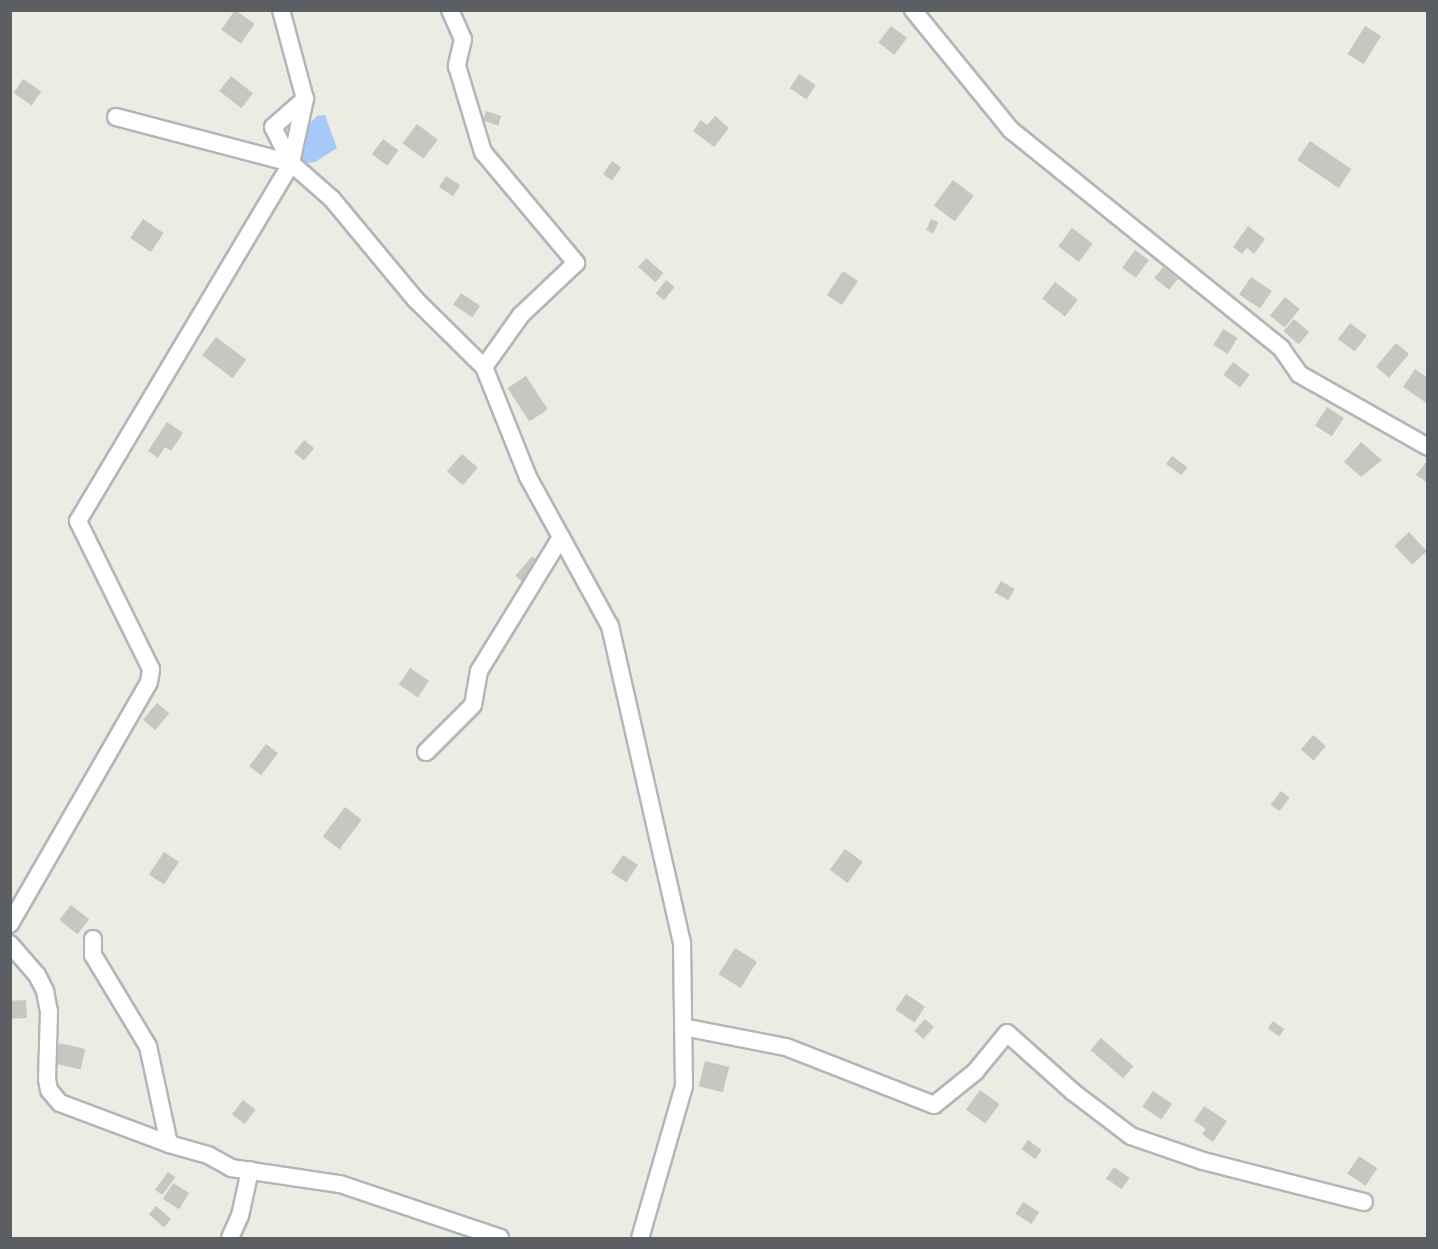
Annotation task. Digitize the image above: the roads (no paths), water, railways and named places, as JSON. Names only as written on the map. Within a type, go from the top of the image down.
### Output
[{"type":"street","points":[[10,924],[149,682],[151,669],[78,521],[291,163],[304,99],[281,10]]},
{"type":"street","points":[[450,10],[463,39],[457,66],[483,152],[576,262],[521,315],[484,367]]},
{"type":"street","points":[[913,10],[1011,130],[1281,348],[1299,374],[1428,447]]},
{"type":"street","points":[[304,99],[273,128],[291,163],[332,199],[416,300],[484,367],[528,477],[610,626],[682,943],[684,1086],[640,1239]]},
{"type":"street","points":[[116,117],[291,163]]},
{"type":"street","points":[[426,752],[473,705],[478,671],[561,537]]},
{"type":"street","points":[[93,939],[93,955],[148,1046],[169,1144]]},
{"type":"street","points":[[10,944],[38,975],[45,991],[49,1012],[47,1079],[55,1099],[169,1144],[208,1155],[231,1168],[340,1184],[500,1239]]},
{"type":"street","points":[[683,1027],[786,1047],[862,1074],[934,1105],[975,1072],[1007,1033],[1073,1092],[1131,1136],[1203,1161],[1364,1202]]},
{"type":"street","points":[[230,1239],[240,1216],[250,1170]]},
{"type":"water","points":[[325,115],[337,148],[315,162],[305,163],[298,158],[299,135],[317,116]]}]
